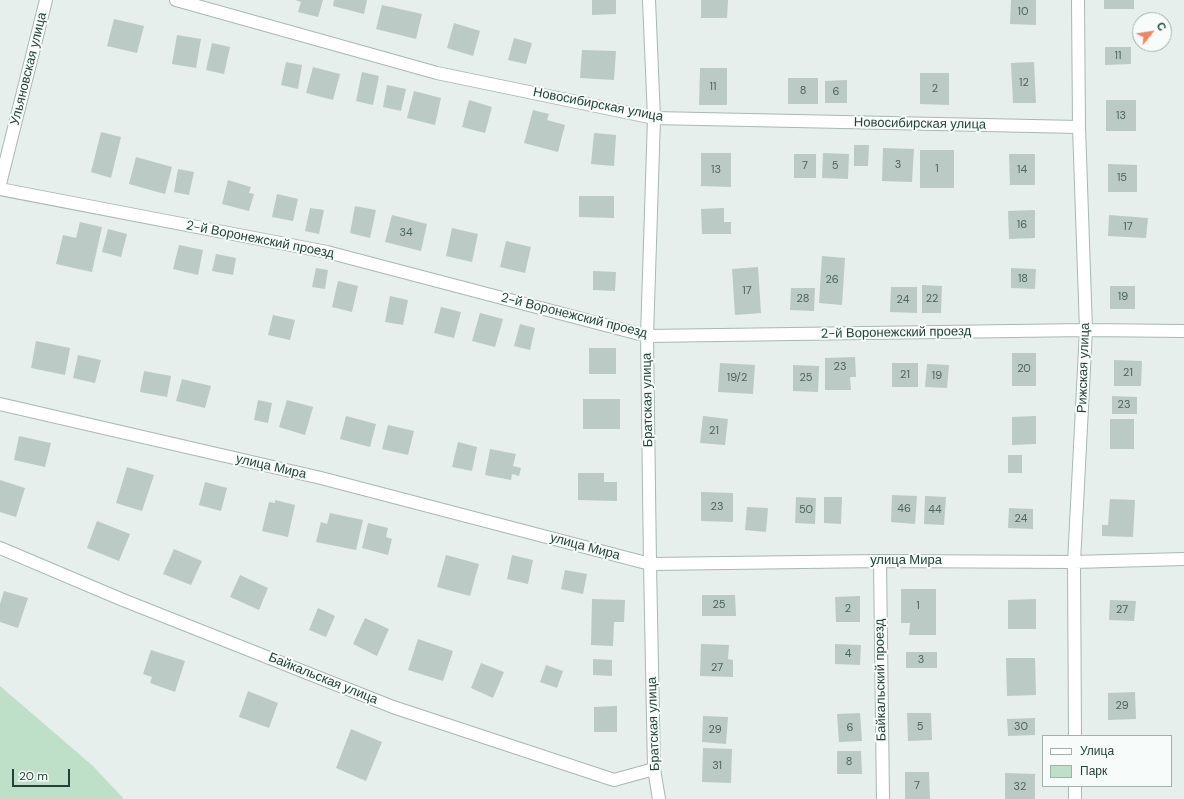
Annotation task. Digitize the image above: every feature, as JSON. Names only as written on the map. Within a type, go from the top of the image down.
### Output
[{"type":"street","name":"Ульяновская улица","points":[[0,184],[46,0]]},
{"type":"street","name":"Новосибирская улица","points":[[176,0],[437,73],[654,118],[1079,127]]},
{"type":"street","name":"Братская улица","points":[[648,0],[654,118],[647,336],[650,564],[654,769],[660,799]]},
{"type":"street","name":"Рижская улица","points":[[1075,735],[1074,562],[1086,330],[1079,127],[1078,0]]},
{"type":"street","name":"2-й Воронежский проезд","points":[[0,189],[327,252],[647,336],[1086,330],[1184,331]]},
{"type":"street","name":"улица Мира","points":[[0,404],[321,478],[650,564],[880,561],[1074,562],[1184,559]]},
{"type":"street","name":"Байкальская улица","points":[[0,548],[124,600],[393,707],[614,780],[654,769]]},
{"type":"street","name":"Байкальский проезд","points":[[880,561],[883,799]]},
{"type":"street","points":[[1075,787],[1075,799]]},
{"type":"green space","points":[[0,686],[93,766],[124,799],[0,799]]},
{"type":"building","points":[[295,0],[323,0],[318,17],[298,12],[301,2]]},
{"type":"building","points":[[334,0],[367,0],[364,14],[333,6]]},
{"type":"building","points":[[592,0],[616,0],[616,14],[592,15]]},
{"type":"building","points":[[701,0],[728,0],[727,18],[701,18]]},
{"type":"building","points":[[1011,0],[1036,0],[1036,25],[1010,24]]},
{"type":"building","points":[[1104,0],[1134,0],[1134,9],[1104,9]]},
{"type":"building","points":[[382,5],[422,14],[416,39],[376,29]]},
{"type":"building","points":[[114,19],[144,26],[137,53],[107,46]]},
{"type":"building","points":[[454,23],[480,31],[473,56],[447,48]]},
{"type":"building","points":[[177,35],[201,39],[196,68],[172,64]]},
{"type":"building","points":[[514,38],[532,43],[526,64],[508,60]]},
{"type":"building","points":[[212,43],[230,47],[224,74],[206,70]]},
{"type":"building","points":[[1105,47],[1131,47],[1131,64],[1105,65]]},
{"type":"building","points":[[582,50],[616,51],[614,80],[580,78]]},
{"type":"building","points":[[286,62],[302,65],[298,89],[281,85]]},
{"type":"building","points":[[1034,62],[1036,103],[1013,103],[1011,63]]},
{"type":"building","points":[[313,67],[340,74],[333,100],[306,93]]},
{"type":"building","points":[[700,68],[727,68],[727,105],[699,105]]},
{"type":"building","points":[[362,72],[379,76],[373,105],[356,101]]},
{"type":"building","points":[[920,73],[949,73],[949,105],[920,104]]},
{"type":"building","points":[[788,78],[818,78],[818,104],[788,104]]},
{"type":"building","points":[[847,80],[847,103],[825,103],[825,81]]},
{"type":"building","points":[[387,85],[406,89],[401,111],[383,107]]},
{"type":"building","points":[[414,91],[441,98],[435,125],[407,118]]},
{"type":"building","points":[[469,100],[492,107],[485,133],[462,127]]},
{"type":"building","points":[[1106,100],[1136,100],[1136,131],[1106,131]]},
{"type":"building","points":[[533,110],[549,114],[547,120],[565,125],[558,152],[524,143]]},
{"type":"building","points":[[101,132],[121,137],[111,178],[91,172]]},
{"type":"building","points":[[594,133],[616,135],[614,166],[591,164]]},
{"type":"building","points":[[854,145],[869,145],[868,166],[854,166]]},
{"type":"building","points":[[883,148],[914,149],[912,182],[882,181]]},
{"type":"building","points":[[920,150],[954,150],[954,188],[920,188]]},
{"type":"building","points":[[701,153],[731,153],[731,187],[701,186]]},
{"type":"building","points":[[823,153],[849,154],[848,179],[822,178]]},
{"type":"building","points":[[794,154],[816,154],[816,178],[794,178]]},
{"type":"building","points":[[1009,154],[1035,154],[1035,185],[1010,185]]},
{"type":"building","points":[[136,157],[172,167],[165,194],[129,184]]},
{"type":"building","points":[[1108,164],[1137,165],[1137,192],[1108,192]]},
{"type":"building","points":[[178,169],[194,172],[189,195],[174,192]]},
{"type":"building","points":[[228,180],[251,187],[249,193],[254,194],[249,211],[222,204]]},
{"type":"building","points":[[277,194],[298,199],[293,221],[272,217]]},
{"type":"building","points":[[579,196],[614,196],[614,218],[579,217]]},
{"type":"building","points":[[355,206],[376,210],[370,238],[350,233]]},
{"type":"building","points":[[310,208],[324,210],[319,234],[305,231]]},
{"type":"building","points":[[724,208],[724,222],[731,222],[731,234],[702,234],[701,209]]},
{"type":"building","points":[[1035,210],[1035,238],[1009,239],[1008,211]]},
{"type":"building","points":[[392,215],[427,224],[421,251],[385,242]]},
{"type":"building","points":[[1109,215],[1148,218],[1146,238],[1108,236]]},
{"type":"building","points":[[80,222],[102,227],[92,272],[56,264],[63,235],[76,238]]},
{"type":"building","points":[[452,228],[478,234],[472,262],[446,256]]},
{"type":"building","points":[[108,229],[127,234],[121,257],[102,252]]},
{"type":"building","points":[[506,241],[531,247],[525,273],[500,267]]},
{"type":"building","points":[[179,245],[203,250],[198,275],[173,269]]},
{"type":"building","points":[[216,254],[236,258],[233,275],[212,271]]},
{"type":"building","points":[[822,256],[845,258],[842,305],[819,303]]},
{"type":"building","points":[[758,267],[761,313],[735,315],[732,269]]},
{"type":"building","points":[[316,268],[328,270],[325,289],[312,287]]},
{"type":"building","points":[[1011,268],[1036,269],[1035,289],[1011,288]]},
{"type":"building","points":[[593,271],[616,272],[615,291],[593,290]]},
{"type":"building","points":[[338,281],[358,286],[352,312],[332,307]]},
{"type":"building","points":[[922,285],[942,286],[941,313],[922,313]]},
{"type":"building","points":[[1110,286],[1135,286],[1135,309],[1110,309]]},
{"type":"building","points":[[891,287],[917,287],[917,313],[890,312]]},
{"type":"building","points":[[791,288],[815,288],[814,311],[790,310]]},
{"type":"building","points":[[390,296],[408,300],[403,325],[385,322]]},
{"type":"building","points":[[441,307],[461,312],[454,338],[434,333]]},
{"type":"building","points":[[480,313],[503,319],[495,347],[472,341]]},
{"type":"building","points":[[273,315],[295,320],[290,340],[268,335]]},
{"type":"building","points":[[520,324],[535,328],[530,350],[514,346]]},
{"type":"building","points":[[36,341],[70,348],[65,375],[31,368]]},
{"type":"building","points":[[589,348],[616,348],[616,374],[589,374]]},
{"type":"building","points":[[1012,353],[1036,353],[1036,386],[1012,386]]},
{"type":"building","points":[[78,355],[101,360],[95,383],[73,378]]},
{"type":"building","points":[[855,357],[856,377],[850,377],[851,390],[825,390],[825,358]]},
{"type":"building","points":[[1114,360],[1142,361],[1141,386],[1114,386]]},
{"type":"building","points":[[720,363],[755,365],[753,394],[718,392]]},
{"type":"building","points":[[892,363],[918,363],[918,387],[892,387]]},
{"type":"building","points":[[927,364],[949,365],[947,388],[925,387]]},
{"type":"building","points":[[793,365],[819,366],[818,392],[793,391]]},
{"type":"building","points":[[144,371],[171,376],[167,397],[140,392]]},
{"type":"building","points":[[182,379],[211,386],[205,408],[176,401]]},
{"type":"building","points":[[1112,396],[1137,397],[1137,414],[1112,414]]},
{"type":"building","points":[[583,399],[620,399],[620,429],[583,429]]},
{"type":"building","points":[[258,400],[272,403],[268,423],[254,420]]},
{"type":"building","points":[[287,400],[313,407],[305,435],[279,427]]},
{"type":"building","points":[[346,416],[376,424],[370,447],[340,439]]},
{"type":"building","points":[[703,416],[728,419],[725,445],[700,443]]},
{"type":"building","points":[[1036,416],[1036,444],[1012,445],[1012,417]]},
{"type":"building","points":[[1110,419],[1134,419],[1134,449],[1110,449]]},
{"type":"building","points":[[388,425],[414,431],[408,455],[382,449]]},
{"type":"building","points":[[19,436],[51,443],[45,467],[14,460]]},
{"type":"building","points":[[458,442],[477,447],[472,471],[452,467]]},
{"type":"building","points":[[490,449],[516,454],[513,466],[521,468],[519,476],[512,474],[511,480],[485,475]]},
{"type":"building","points":[[1008,455],[1022,455],[1022,473],[1008,473]]},
{"type":"building","points":[[127,467],[154,475],[142,511],[116,503]]},
{"type":"building","points":[[578,473],[604,473],[604,482],[617,482],[617,501],[578,500]]},
{"type":"building","points":[[0,480],[25,488],[16,517],[0,512]]},
{"type":"building","points":[[205,482],[227,488],[221,511],[199,505]]},
{"type":"building","points":[[701,492],[733,493],[733,522],[701,521]]},
{"type":"building","points":[[892,495],[917,496],[915,524],[891,522]]},
{"type":"building","points":[[925,496],[946,497],[944,525],[924,524]]},
{"type":"building","points":[[796,497],[816,498],[815,524],[795,523]]},
{"type":"building","points":[[824,497],[842,497],[841,524],[824,523]]},
{"type":"building","points":[[1110,499],[1135,500],[1133,537],[1102,536],[1102,525],[1108,525]]},
{"type":"building","points":[[275,500],[295,505],[288,537],[262,531],[269,502],[275,503]]},
{"type":"building","points":[[747,507],[768,508],[766,532],[745,530]]},
{"type":"building","points":[[1009,508],[1033,509],[1033,529],[1008,528]]},
{"type":"building","points":[[330,513],[363,520],[356,550],[316,542],[321,522],[327,524]]},
{"type":"building","points":[[97,521],[130,534],[119,561],[87,548]]},
{"type":"building","points":[[368,523],[388,528],[386,537],[392,539],[388,555],[362,548]]},
{"type":"building","points":[[174,549],[202,561],[191,585],[163,574]]},
{"type":"building","points":[[446,555],[479,564],[470,596],[437,587]]},
{"type":"building","points":[[512,555],[533,560],[528,584],[507,579]]},
{"type":"building","points":[[565,570],[587,574],[583,594],[561,589]]},
{"type":"building","points":[[240,575],[268,588],[259,610],[230,597]]},
{"type":"building","points":[[901,589],[936,589],[936,635],[909,635],[910,623],[901,623]]},
{"type":"building","points":[[4,591],[28,598],[18,628],[0,622],[0,604]]},
{"type":"building","points":[[702,595],[735,595],[736,616],[702,616]]},
{"type":"building","points":[[860,596],[860,622],[836,622],[835,597]]},
{"type":"building","points":[[592,599],[625,600],[624,622],[614,622],[613,646],[591,645]]},
{"type":"building","points":[[1036,599],[1036,629],[1008,629],[1008,600]]},
{"type":"building","points":[[1110,600],[1136,601],[1134,621],[1109,620]]},
{"type":"building","points":[[318,608],[335,616],[326,637],[309,630]]},
{"type":"building","points":[[365,618],[389,629],[377,656],[353,644]]},
{"type":"building","points":[[418,639],[453,651],[443,681],[408,670]]},
{"type":"building","points":[[701,644],[729,645],[728,659],[733,660],[733,677],[700,676]]},
{"type":"building","points":[[835,644],[861,645],[860,665],[835,664]]},
{"type":"building","points":[[151,650],[185,661],[175,692],[150,683],[152,677],[143,674]]},
{"type":"building","points":[[906,652],[937,652],[937,668],[906,668]]},
{"type":"building","points":[[1006,658],[1035,658],[1036,695],[1007,696]]},
{"type":"building","points":[[593,659],[612,660],[612,676],[593,675]]},
{"type":"building","points":[[481,663],[504,672],[493,698],[471,688]]},
{"type":"building","points":[[546,665],[563,671],[557,688],[540,682]]},
{"type":"building","points":[[248,691],[278,703],[269,728],[239,717]]},
{"type":"building","points":[[1135,692],[1136,719],[1108,720],[1108,693]]},
{"type":"building","points":[[617,706],[617,732],[594,732],[594,707]]},
{"type":"building","points":[[860,713],[862,741],[839,742],[837,714]]},
{"type":"building","points":[[907,713],[931,713],[932,740],[908,741]]},
{"type":"building","points":[[703,716],[728,717],[726,744],[702,742]]},
{"type":"building","points":[[1035,718],[1035,735],[1008,736],[1007,719]]},
{"type":"building","points":[[351,729],[382,742],[366,781],[336,768]]},
{"type":"building","points":[[703,748],[732,749],[731,783],[702,782]]},
{"type":"building","points":[[837,751],[861,751],[862,774],[837,774]]},
{"type":"building","points":[[905,772],[929,772],[930,799],[905,799]]},
{"type":"building","points":[[1005,773],[1035,774],[1035,799],[1005,799]]}]
